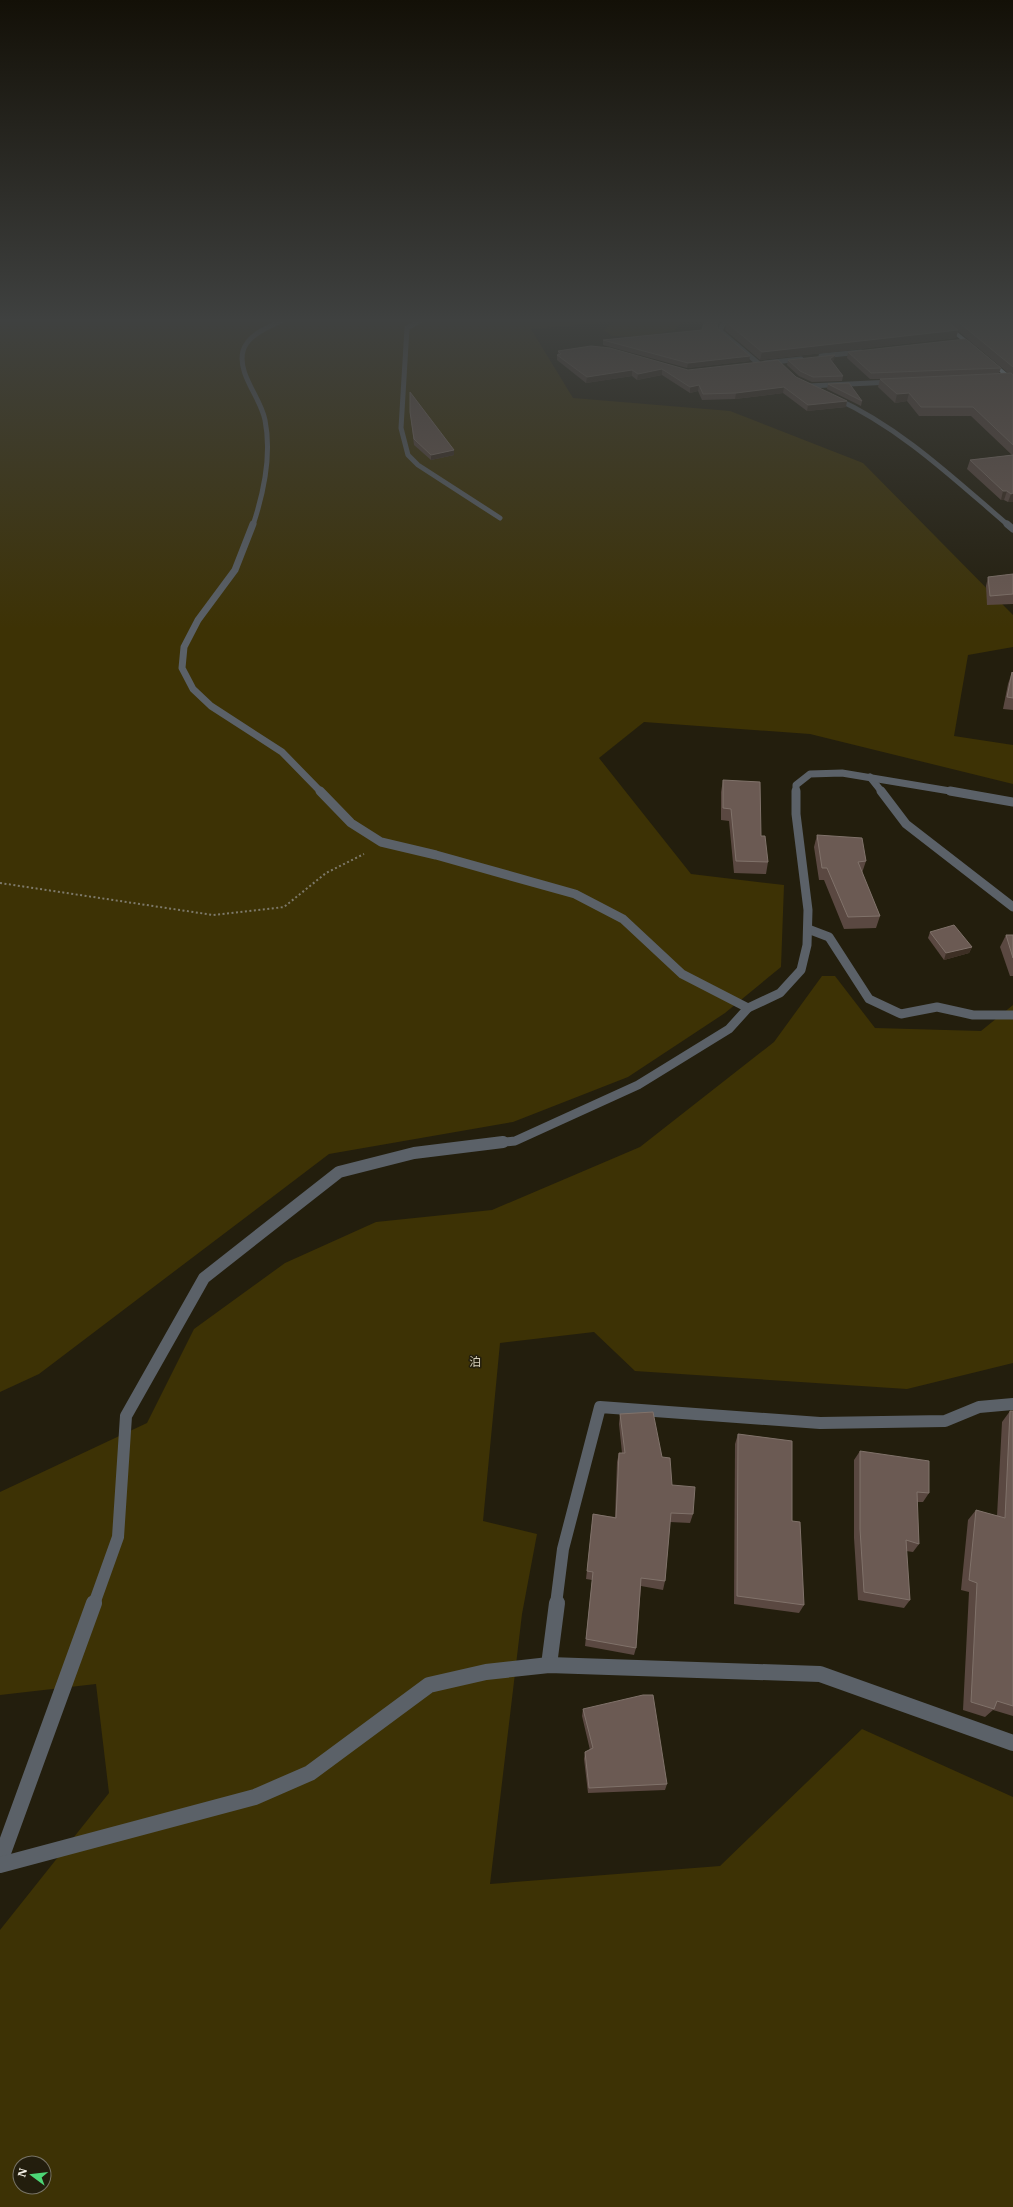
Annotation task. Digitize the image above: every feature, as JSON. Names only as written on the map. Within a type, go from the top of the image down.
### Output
[{"type":"street","points":[[265,423],[267,431],[267,461],[262,497],[250,534],[235,570],[190,633],[184,647],[182,668],[193,689],[211,706],[282,752],[351,823],[381,842],[436,855],[574,894],[623,919],[682,974],[748,1008]]},
{"type":"street","points":[[401,423],[401,428],[408,455],[418,465],[500,518]]},
{"type":"street","points":[[881,423],[904,437],[1013,529]]},
{"type":"street","points":[[0,1861],[118,1537],[126,1416],[204,1278],[338,1172],[414,1153],[515,1141],[638,1085],[729,1029],[748,1008],[780,993],[801,970],[807,945],[808,910],[796,814],[796,785],[810,774],[842,773],[1013,802]]},
{"type":"street","points":[[870,777],[906,824],[1013,907]]},
{"type":"street","points":[[808,929],[829,937],[869,1000],[901,1014],[937,1008],[973,1015],[1013,1015]]},
{"type":"street","points":[[549,1665],[563,1549],[600,1407],[820,1423],[945,1421],[979,1407],[1013,1404]]},
{"type":"street","points":[[0,1865],[255,1796],[310,1773],[429,1685],[486,1672],[549,1665],[820,1674],[1013,1743]]},
{"type":"path","points":[[0,883],[213,915],[284,907],[326,872],[363,854],[381,842]]},
{"type":"shaded area","points":[[0,423],[761,423],[863,463],[1013,615],[1013,647],[968,655],[954,736],[1013,745],[1013,784],[810,734],[644,722],[599,758],[691,874],[784,885],[781,967],[725,1013],[628,1077],[513,1122],[329,1154],[39,1374],[0,1392]]},
{"type":"shaded area","points":[[822,976],[835,976],[875,1028],[981,1031],[1013,1005],[1013,1363],[907,1389],[635,1371],[594,1332],[500,1343],[483,1521],[537,1534],[522,1614],[490,1884],[720,1866],[862,1729],[1013,1797],[1013,2207],[0,2207],[0,1930],[109,1793],[96,1684],[0,1695],[0,1492],[147,1423],[194,1329],[285,1263],[376,1222],[492,1210],[640,1147],[774,1042]]},
{"type":"building","points":[[412,423],[434,423],[454,450],[431,455],[414,439]]},
{"type":"building","points":[[990,423],[1013,423],[1013,445]]},
{"type":"building","points":[[1013,455],[1013,493],[1011,494],[1007,491],[1003,491],[970,460]]},
{"type":"building","points":[[1013,574],[1013,594],[990,596],[988,577]]},
{"type":"building","points":[[1012,672],[1013,673],[1013,698],[1007,697]]},
{"type":"building","points":[[723,780],[760,782],[761,836],[765,836],[768,862],[736,861],[731,809],[723,808]]},
{"type":"building","points":[[817,835],[862,838],[866,861],[858,862],[880,916],[848,917],[827,868],[822,868]]},
{"type":"building","points":[[954,925],[972,947],[946,953],[930,932]]},
{"type":"building","points":[[1006,935],[1013,935],[1013,958]]},
{"type":"building","points":[[1010,1411],[1013,1411],[1013,1706],[997,1701],[994,1709],[971,1702],[977,1583],[969,1580],[976,1510],[1005,1518]]},
{"type":"building","points":[[653,1412],[662,1457],[670,1458],[672,1485],[695,1487],[693,1514],[671,1513],[665,1581],[641,1578],[636,1648],[586,1639],[593,1572],[587,1571],[593,1514],[616,1518],[619,1453],[625,1453],[620,1414]]},
{"type":"building","points":[[738,1434],[792,1441],[792,1521],[800,1522],[804,1605],[737,1596]]},
{"type":"building","points":[[860,1451],[929,1461],[929,1493],[917,1492],[919,1544],[906,1540],[910,1600],[864,1592],[860,1529]]},
{"type":"building","points":[[643,1695],[653,1695],[667,1784],[589,1788],[585,1752],[593,1748],[583,1709]]},
{"type":"district","name":"泊","points":[[475,1362]]}]
